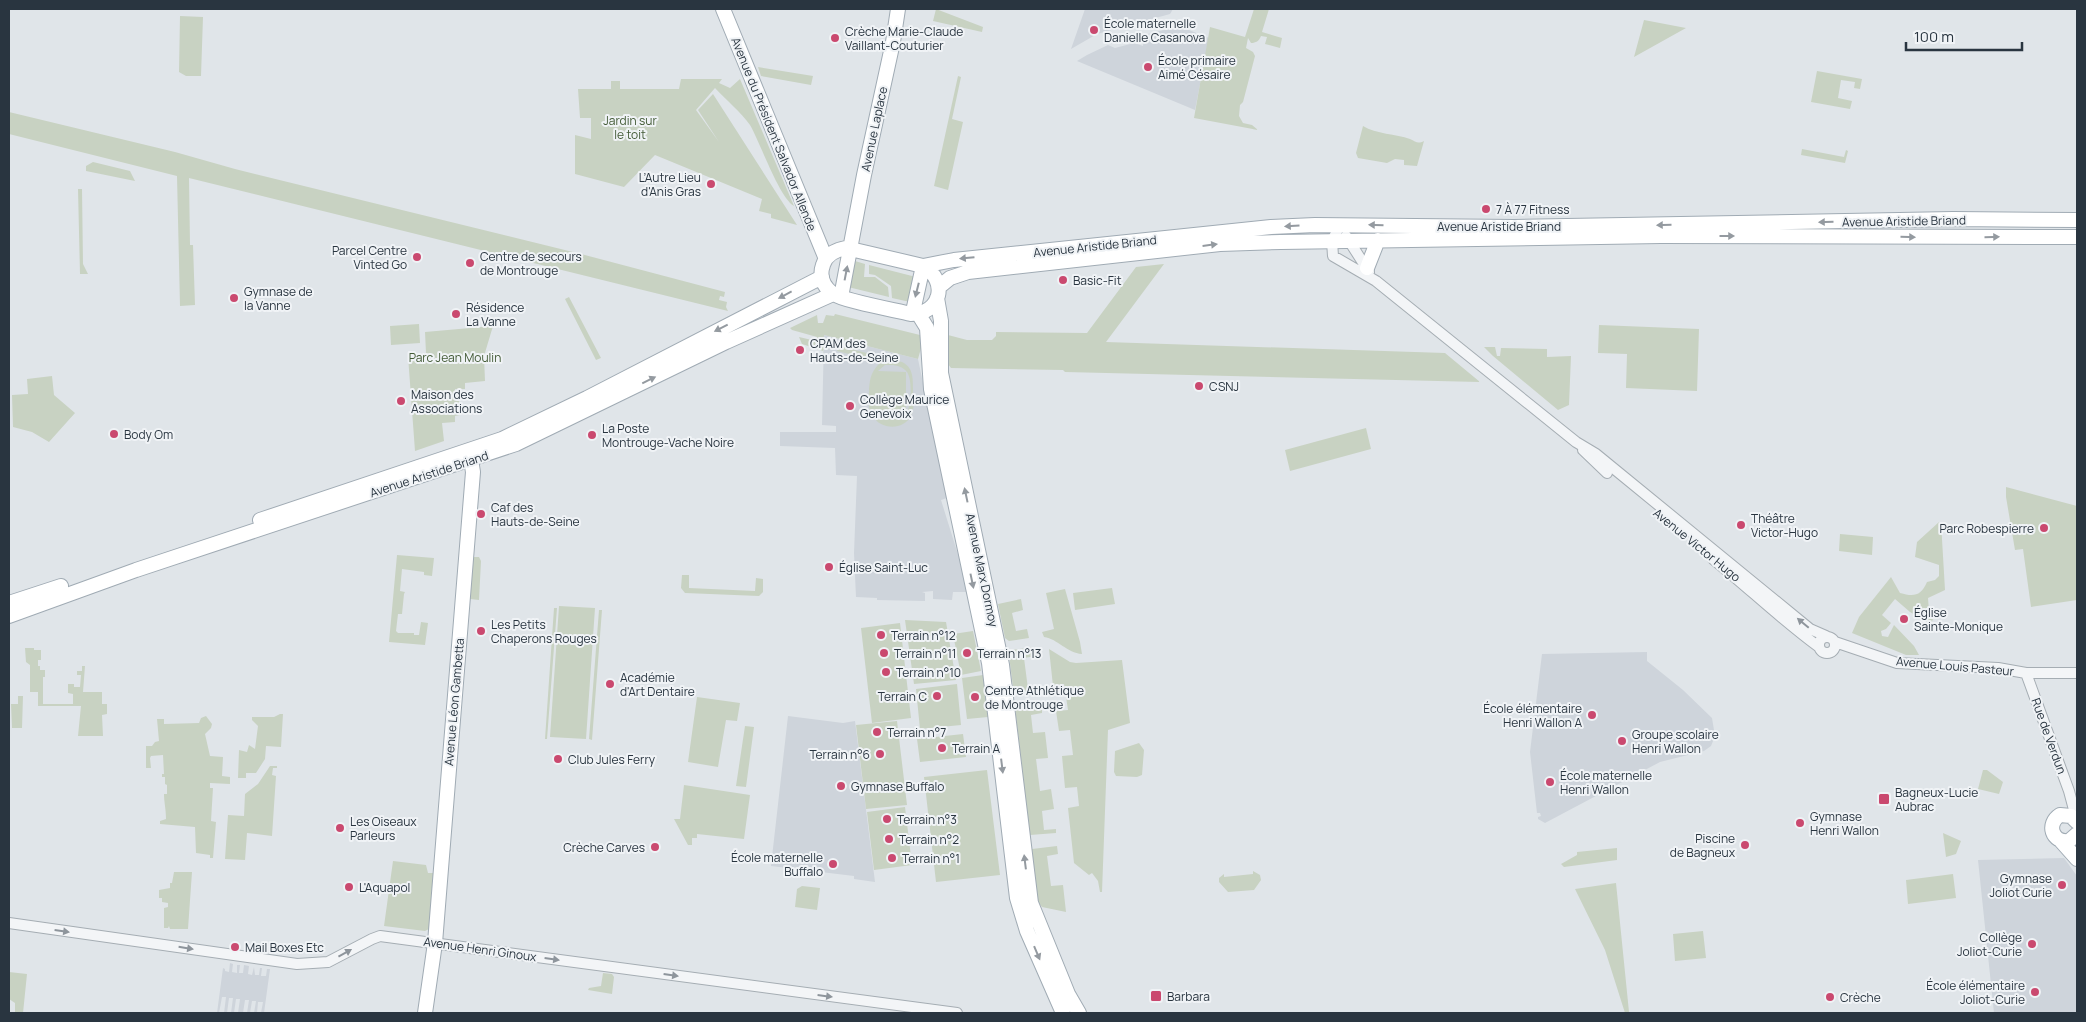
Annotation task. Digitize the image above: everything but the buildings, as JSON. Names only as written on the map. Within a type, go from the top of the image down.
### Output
[{"type":"main road","name":"Avenue du Président Salvador Allende","points":[[723,9],[826,259]]},
{"type":"main road","name":"Avenue Laplace","points":[[837,295],[850,249],[893,42],[898,9]]},
{"type":"main road","points":[[1944,238],[1945,220]]},
{"type":"main road","name":"Avenue Aristide Briand","points":[[850,249],[923,266],[954,260],[1271,227],[1340,225],[1595,226],[1945,220],[2077,220]]},
{"type":"main road","name":"Avenue Aristide Briand","points":[[918,314],[930,309],[947,280],[958,275],[1020,266],[1220,244],[1661,236],[2077,237]]},
{"type":"main road","points":[[1367,268],[1378,240]]},
{"type":"main road","points":[[850,249],[835,251],[826,259],[822,267],[824,285],[837,295],[918,314]]},
{"type":"main road","points":[[918,314],[914,303],[923,266],[933,274],[938,293]]},
{"type":"main road","name":"Avenue Aristide Briand","points":[[12,603],[502,439],[587,398],[822,276]]},
{"type":"main road","name":"Avenue Marx Dormoy","points":[[936,374],[940,321],[938,293]]},
{"type":"main road","name":"Avenue Aristide Briand","points":[[9,616],[145,567],[516,444],[726,342],[837,295]]},
{"type":"main road","name":"Avenue Marx Dormoy","points":[[918,314],[927,328],[1002,665],[1029,895],[1026,909],[1063,1013]]},
{"type":"main road","name":"Avenue Léon Gambetta","points":[[425,1013],[435,943],[472,472],[471,460]]},
{"type":"main road","points":[[2073,819],[2057,817],[2052,824],[2053,834],[2077,859]]},
{"type":"main road","points":[[2061,841],[2069,841],[2077,834]]},
{"type":"main road","name":"Avenue Marx Dormoy","points":[[1026,909],[1079,1013]]},
{"type":"street","points":[[1332,241],[1340,225]]},
{"type":"street","name":"Avenue Victor Hugo","points":[[1340,225],[1348,241],[1376,281]]},
{"type":"street","name":"Avenue Victor Hugo","points":[[1332,241],[1333,256],[1376,281],[1576,442],[1596,454],[1810,629],[1830,639]]},
{"type":"street","name":"Avenue Victor Hugo","points":[[1576,442],[1592,460],[1763,600],[1787,623],[1819,647]]},
{"type":"street","points":[[1830,639],[1835,648],[1829,653],[1824,652],[1819,647],[1820,640],[1830,639]]},
{"type":"street","name":"Avenue Louis Pasteur","points":[[1830,639],[1897,663],[1998,668],[2026,673],[2077,673]]},
{"type":"street","name":"Rue de Verdun","points":[[2026,673],[2070,799],[2073,819]]},
{"type":"street","name":"Avenue Henri Ginoux","points":[[9,923],[297,964],[328,962],[380,936],[957,1013]]},
{"type":"shaded area","name":"École maternelle Danielle Casanova","points":[[1085,9],[1173,9],[1170,14],[1097,34],[1071,49]]},
{"type":"shaded area","name":"École primaire Aimé Césaire","points":[[1179,26],[1209,38],[1195,110],[1077,61],[1108,45],[1115,48],[1134,43],[1143,46],[1144,35]]},
{"type":"shaded area","points":[[824,335],[918,359],[947,498],[941,500],[960,561],[967,592],[953,592],[952,600],[933,599],[933,591],[922,592],[925,593],[925,601],[877,600],[877,598],[856,597],[854,553],[857,476],[836,475],[835,448],[780,446],[780,432],[836,432],[836,426],[822,425]]},
{"type":"shaded area","name":"Groupe scolaire Henri Wallon","points":[[1647,652],[1647,661],[1683,690],[1712,718],[1715,736],[1711,746],[1704,751],[1660,762],[1545,823],[1538,819],[1541,816],[1540,813],[1537,813],[1530,752],[1542,654]]},
{"type":"shaded area","points":[[788,716],[843,723],[855,721],[875,882],[854,879],[854,876],[771,866]]},
{"type":"shaded area","name":"Collège Joliot-Curie","points":[[2064,858],[2077,876],[2077,1013],[1994,1013],[1978,860]]},
{"type":"shaded area","points":[[230,963],[233,964],[232,972],[237,973],[237,965],[240,965],[239,973],[243,973],[244,965],[249,966],[248,974],[252,975],[254,967],[255,975],[259,975],[260,968],[262,968],[261,976],[266,976],[267,969],[270,969],[264,1013],[261,1013],[263,1002],[258,1002],[257,1013],[254,1013],[256,1001],[252,1001],[250,1013],[247,1013],[249,1000],[245,1000],[243,1013],[238,1013],[240,999],[236,999],[234,1013],[231,1013],[233,998],[229,998],[227,1013],[224,1013],[226,997],[222,997],[219,1013],[217,1013],[223,968],[229,972]]},
{"type":"green space","points":[[936,9],[983,27],[982,32],[933,21]]},
{"type":"green space","points":[[1254,9],[1269,9],[1262,32],[1282,38],[1280,48],[1265,44],[1267,37],[1261,36],[1254,43],[1251,43],[1248,38],[1246,48],[1253,52],[1255,56],[1243,102],[1240,105],[1239,116],[1243,123],[1252,125],[1258,130],[1194,118],[1210,27],[1245,37]]},
{"type":"green space","points":[[180,16],[203,17],[201,76],[186,76],[179,72]]},
{"type":"green space","points":[[1644,20],[1686,28],[1634,57]]},
{"type":"green space","points":[[758,67],[813,76],[811,85],[761,76]]},
{"type":"green space","points":[[1817,71],[1862,79],[1860,89],[1854,88],[1855,82],[1841,80],[1838,98],[1852,101],[1850,109],[1811,102]]},
{"type":"green space","points":[[958,76],[961,77],[952,119],[963,122],[948,190],[934,186]]},
{"type":"green space","name":"Jardin sur le toit","points":[[681,79],[722,79],[719,83],[730,88],[740,79],[794,206],[788,201],[776,181],[750,125],[715,88],[696,110],[719,142],[698,110],[713,94],[797,225],[771,218],[771,214],[759,211],[762,199],[655,155],[624,187],[575,174],[575,135],[591,139],[591,118],[580,118],[578,89],[611,89],[611,81],[620,81],[620,89],[679,89]]},
{"type":"green space","points":[[9,112],[581,254],[725,292],[724,297],[720,296],[719,300],[727,302],[726,307],[728,311],[189,178],[190,245],[193,245],[195,305],[180,306],[177,176],[9,134]]},
{"type":"green space","points":[[1363,126],[1374,131],[1404,137],[1417,142],[1424,141],[1417,166],[1404,165],[1404,160],[1395,159],[1387,163],[1358,158],[1356,153]]},
{"type":"green space","points":[[1802,149],[1844,157],[1846,150],[1848,151],[1845,163],[1801,155]]},
{"type":"green space","points":[[93,162],[130,171],[135,181],[86,171],[86,166]]},
{"type":"green space","points":[[78,189],[82,189],[83,264],[88,274],[80,274]]},
{"type":"green space","points":[[855,261],[865,264],[864,277],[875,277],[888,287],[889,297],[848,287]]},
{"type":"green space","points":[[1164,264],[1106,342],[1445,353],[1480,382],[1065,372],[1063,370],[951,368],[948,364],[948,335],[967,340],[992,340],[996,336],[996,332],[1087,333],[1136,267]]},
{"type":"green space","points":[[869,265],[916,277],[910,302],[892,298],[891,286],[875,275],[869,274]]},
{"type":"green space","points":[[569,297],[601,358],[596,360],[565,299]]},
{"type":"green space","points":[[835,314],[920,335],[923,341],[918,359],[824,335],[823,359],[823,351],[802,344],[799,337],[816,341],[817,337],[790,328],[817,315],[818,323],[823,323],[826,315],[834,316]]},
{"type":"green space","points":[[419,324],[420,343],[391,345],[390,326]]},
{"type":"green space","points":[[1599,325],[1699,329],[1697,391],[1626,388],[1627,354],[1598,353]]},
{"type":"green space","name":"Parc Jean Moulin","points":[[493,326],[484,356],[485,381],[465,383],[465,389],[455,389],[456,400],[459,400],[460,415],[455,416],[455,422],[442,423],[444,441],[415,451],[408,356],[426,353],[425,332]]},
{"type":"green space","points":[[839,346],[906,364],[912,377],[914,403],[911,416],[907,421],[897,426],[886,426],[880,424],[870,412],[870,381],[872,374],[881,362],[837,351]],"holes":[[[885,365],[895,365],[905,370],[909,376],[911,387],[906,415],[906,372],[878,371]]]},
{"type":"green space","points":[[1484,347],[1495,347],[1497,356],[1500,356],[1501,348],[1547,349],[1547,357],[1571,356],[1569,405],[1558,410]]},
{"type":"green space","points":[[52,376],[54,395],[75,413],[49,442],[32,432],[13,427],[12,395],[28,394],[27,379]]},
{"type":"green space","points":[[1366,428],[1371,449],[1290,471],[1285,450]]},
{"type":"green space","name":"Parc Robespierre","points":[[2006,487],[2077,506],[2077,600],[2031,607],[2023,549],[2015,550]]},
{"type":"green space","points":[[1941,522],[1945,590],[1928,598],[1929,611],[1933,619],[1931,624],[1910,612],[1895,599],[1882,615],[1891,623],[1886,629],[1881,631],[1882,636],[1888,637],[1894,625],[1914,646],[1919,655],[1906,655],[1852,633],[1859,617],[1891,577],[1900,593],[1913,595],[1920,593],[1927,582],[1935,580],[1939,576],[1939,565],[1915,557],[1917,542]]},
{"type":"green space","points":[[1840,534],[1873,537],[1872,555],[1839,551]]},
{"type":"green space","points":[[397,555],[434,558],[432,576],[424,575],[424,572],[402,569],[400,591],[405,592],[402,614],[398,614],[396,631],[398,633],[414,633],[414,635],[419,635],[421,622],[428,623],[425,645],[389,642]]},
{"type":"green space","points":[[473,557],[479,557],[481,561],[479,600],[470,599]]},
{"type":"green space","points":[[682,575],[689,575],[689,588],[755,591],[756,578],[763,579],[763,592],[759,596],[685,593],[681,588]]},
{"type":"green space","points":[[1112,588],[1115,604],[1075,610],[1073,593]]},
{"type":"green space","points":[[1065,589],[1082,654],[1044,637],[1042,632],[1054,629],[1046,593]]},
{"type":"green space","points":[[1021,599],[1023,610],[1012,613],[1016,631],[1027,629],[1029,638],[1009,641],[1005,638],[998,604]]},
{"type":"green space","points":[[559,606],[595,608],[586,739],[550,737]]},
{"type":"green space","points":[[554,608],[557,608],[547,739],[545,739]]},
{"type":"green space","points":[[599,610],[602,610],[592,740],[589,739]]},
{"type":"green space","points":[[905,620],[946,622],[956,680],[914,684]]},
{"type":"green space","points":[[900,623],[911,718],[872,723],[861,628]]},
{"type":"green space","name":"Terrain n°13","points":[[973,631],[981,671],[961,675],[953,634]]},
{"type":"green space","points":[[1035,647],[1036,656],[1024,658],[1028,689],[1039,687],[1040,691],[1014,694],[1009,656],[1015,655],[1015,651],[1009,652],[1011,650]]},
{"type":"green space","points":[[25,648],[41,650],[41,660],[38,660],[38,666],[40,666],[40,670],[45,670],[45,677],[43,677],[43,704],[73,704],[73,694],[68,693],[68,684],[80,687],[81,675],[77,675],[77,671],[82,671],[82,666],[85,666],[83,692],[102,692],[102,704],[107,704],[107,714],[102,715],[103,736],[78,736],[81,706],[38,706],[38,692],[30,692],[30,665],[26,662]]},
{"type":"green space","points":[[1049,649],[1070,662],[1076,663],[1122,660],[1130,723],[1108,730],[1102,892],[1100,892],[1098,881],[1092,873],[1089,875],[1074,863],[1068,808],[1079,806],[1077,787],[1065,788],[1062,756],[1073,755],[1070,730],[1059,731],[1056,711],[1068,710],[1064,684],[1053,686]]},
{"type":"green space","name":"Centre Athlétique de Montrouge","points":[[983,675],[988,717],[967,719],[962,678]]},
{"type":"green space","points":[[957,684],[961,725],[920,729],[916,689]]},
{"type":"green space","points":[[18,696],[23,696],[22,728],[12,728],[11,704],[18,704]]},
{"type":"green space","points":[[697,697],[740,703],[737,721],[726,720],[718,767],[688,762]]},
{"type":"green space","points":[[1042,705],[1042,713],[1031,715],[1033,733],[1045,732],[1048,758],[1036,759],[1040,791],[1051,789],[1054,809],[1042,811],[1044,830],[1056,829],[1056,833],[1030,835],[1015,708]]},
{"type":"green space","points":[[283,714],[281,747],[266,746],[265,759],[256,773],[246,773],[246,778],[238,778],[239,750],[247,752],[249,745],[255,749],[258,726],[252,720],[252,717],[274,717]]},
{"type":"green space","points":[[206,716],[212,724],[205,734],[210,756],[223,757],[222,776],[230,777],[230,784],[210,783],[210,788],[213,788],[211,821],[216,822],[213,858],[210,858],[210,855],[196,853],[195,827],[160,824],[160,821],[166,819],[164,794],[167,794],[167,785],[165,784],[165,777],[162,777],[162,774],[164,774],[163,755],[151,756],[151,768],[146,768],[146,746],[152,746],[155,742],[159,741],[157,719],[164,719],[164,724],[199,723],[201,718]]},
{"type":"green space","points":[[897,721],[907,805],[866,809],[856,725]]},
{"type":"green space","points":[[745,726],[754,727],[746,787],[736,786]]},
{"type":"green space","name":"Terrain A","points":[[963,734],[966,757],[920,762],[917,739]]},
{"type":"green space","points":[[1139,743],[1144,750],[1142,775],[1137,777],[1116,776],[1114,772],[1115,751]]},
{"type":"green space","points":[[270,766],[277,766],[277,768],[273,768],[272,775],[276,776],[272,836],[247,833],[245,860],[225,859],[228,815],[244,816],[245,794],[258,784]]},
{"type":"green space","points":[[987,770],[1000,875],[936,882],[924,777]]},
{"type":"green space","points":[[1983,770],[1987,770],[2003,782],[1999,794],[1978,789]]},
{"type":"green space","points":[[684,785],[750,795],[744,839],[697,834],[697,838],[692,838],[692,845],[688,845],[674,819],[680,819]]},
{"type":"green space","points":[[905,807],[912,865],[874,870],[867,812]]},
{"type":"green space","points":[[1943,833],[1961,841],[1956,854],[1946,857]]},
{"type":"green space","points":[[1057,846],[1058,854],[1047,856],[1051,886],[1063,885],[1066,912],[1042,907],[1038,902],[1032,849]]},
{"type":"green space","points":[[1617,848],[1617,860],[1564,867],[1561,864],[1577,855],[1577,852]]},
{"type":"green space","points":[[393,861],[426,865],[428,873],[433,873],[429,929],[425,931],[384,926]]},
{"type":"green space","points":[[1253,871],[1260,875],[1261,880],[1254,890],[1228,892],[1219,882],[1219,878],[1224,874],[1224,877],[1253,874]]},
{"type":"green space","points":[[174,872],[192,872],[188,929],[170,929],[169,926],[164,928],[164,908],[168,907],[168,903],[162,902],[162,898],[159,898],[159,890],[170,888]]},
{"type":"green space","points":[[1953,874],[1956,898],[1908,904],[1906,880]]},
{"type":"green space","points":[[1616,883],[1629,1012],[1625,1013],[1605,950],[1575,889]]},
{"type":"green space","points":[[802,886],[820,888],[817,910],[795,907],[797,889]]},
{"type":"green space","points":[[1703,931],[1706,958],[1675,961],[1673,934]]},
{"type":"green space","points":[[9,972],[27,974],[23,1013],[15,1013],[15,1003],[9,999]]},
{"type":"green space","points":[[603,973],[612,974],[614,977],[612,994],[588,990],[589,988],[601,986]]},
{"type":"place","name":"École maternelle Danielle Casanova","points":[[1094,30]]},
{"type":"place","name":"Crèche Marie-Claude Vaillant-Couturier","points":[[835,38]]},
{"type":"place","name":"École primaire Aimé Césaire","points":[[1148,67]]},
{"type":"place","name":"L’Autre Lieu d'Anis Gras","points":[[711,184]]},
{"type":"place","name":"7 À 77 Fitness","points":[[1486,209]]},
{"type":"place","name":"Parcel Centre Vinted Go","points":[[417,257]]},
{"type":"place","name":"Centre de secours de Montrouge","points":[[470,263]]},
{"type":"place","name":"Basic-Fit","points":[[1063,280]]},
{"type":"place","name":"Gymnase de la Vanne","points":[[234,298]]},
{"type":"place","name":"Résidence La Vanne","points":[[456,314]]},
{"type":"place","name":"CPAM des Hauts-de-Seine","points":[[800,350]]},
{"type":"place","name":"CSNJ","points":[[1199,386]]},
{"type":"place","name":"Maison des Associations","points":[[401,401]]},
{"type":"place","name":"Collège Maurice Genevoix","points":[[850,406]]},
{"type":"place","name":"Body Om","points":[[114,434]]},
{"type":"place","name":"La Poste Montrouge-Vache Noire","points":[[592,435]]},
{"type":"place","name":"Caf des Hauts-de-Seine","points":[[481,514]]},
{"type":"place","name":"Théâtre Victor-Hugo","points":[[1741,525]]},
{"type":"place","name":"Parc Robespierre","points":[[2044,528]]},
{"type":"place","name":"Église Saint-Luc","points":[[829,567]]},
{"type":"place","name":"Église Sainte-Monique","points":[[1904,619]]},
{"type":"place","name":"Les Petits Chaperons Rouges","points":[[481,631]]},
{"type":"place","name":"Terrain n°12","points":[[881,635]]},
{"type":"place","name":"Terrain n°11","points":[[884,653]]},
{"type":"place","name":"Terrain n°13","points":[[967,653]]},
{"type":"place","name":"Terrain n°10","points":[[886,672]]},
{"type":"place","name":"Académie d'Art Dentaire","points":[[610,684]]},
{"type":"place","name":"Terrain C","points":[[937,696]]},
{"type":"place","name":"Centre Athlétique de Montrouge","points":[[975,697]]},
{"type":"place","name":"École élémentaire Henri Wallon A","points":[[1592,715]]},
{"type":"place","name":"Terrain n°7","points":[[877,732]]},
{"type":"place","name":"Groupe scolaire Henri Wallon","points":[[1622,741]]},
{"type":"place","name":"Terrain A","points":[[942,748]]},
{"type":"place","name":"Terrain n°6","points":[[880,754]]},
{"type":"place","name":"Club Jules Ferry","points":[[558,759]]},
{"type":"place","name":"École maternelle Henri Wallon","points":[[1550,782]]},
{"type":"place","name":"Gymnase Buffalo","points":[[841,786]]},
{"type":"place","name":"Bagneux-Lucie Aubrac","points":[[1884,799]]},
{"type":"place","name":"Terrain n°3","points":[[887,819]]},
{"type":"place","name":"Gymnase Henri Wallon","points":[[1800,823]]},
{"type":"place","name":"Les Oiseaux Parleurs","points":[[340,828]]},
{"type":"place","name":"Terrain n°2","points":[[889,839]]},
{"type":"place","name":"Piscine de Bagneux","points":[[1745,845]]},
{"type":"place","name":"Crèche Carves","points":[[655,847]]},
{"type":"place","name":"Terrain n°1","points":[[892,858]]},
{"type":"place","name":"École maternelle Buffalo","points":[[833,864]]},
{"type":"place","name":"Gymnase Joliot Curie","points":[[2062,885]]},
{"type":"place","name":"L'Aquapol","points":[[349,887]]},
{"type":"place","name":"Collège Joliot-Curie","points":[[2032,944]]},
{"type":"place","name":"Mail Boxes Etc","points":[[235,947]]},
{"type":"place","name":"École élémentaire Joliot-Curie","points":[[2035,992]]},
{"type":"place","name":"Barbara","points":[[1156,996]]},
{"type":"place","name":"Crèche","points":[[1830,997]]}]
